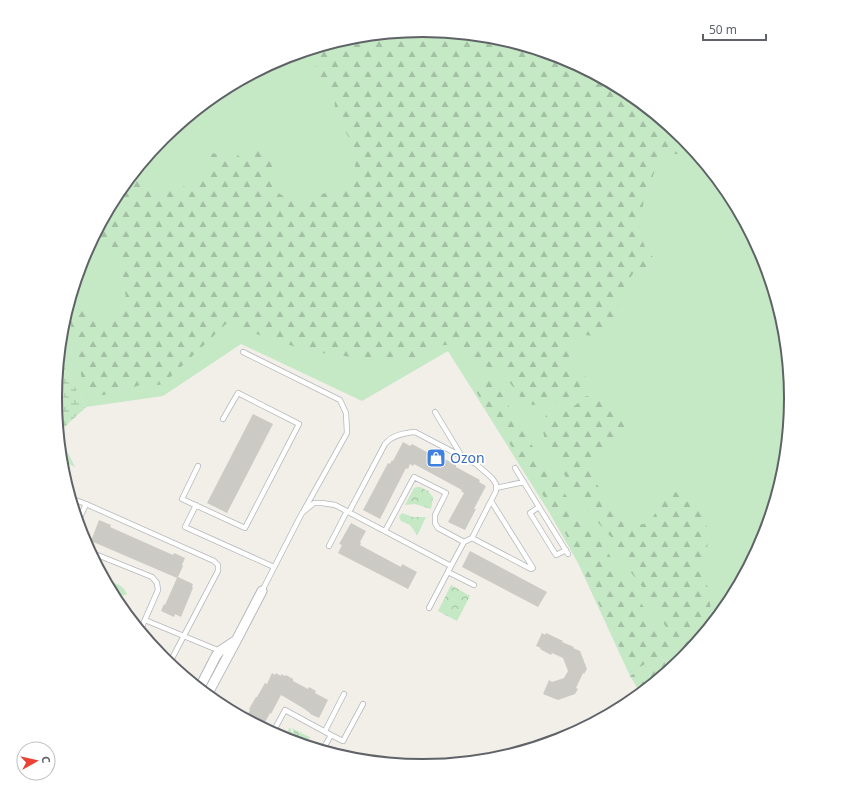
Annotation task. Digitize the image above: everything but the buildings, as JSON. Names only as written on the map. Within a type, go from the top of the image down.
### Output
[{"type":"street","points":[[210,690],[262,591]]},
{"type":"street","points":[[202,684],[220,651],[236,641]]},
{"type":"lane","points":[[243,352],[340,400],[346,413],[347,433],[302,513],[262,591]]},
{"type":"lane","points":[[198,466],[182,499],[245,528],[299,424],[238,393],[223,418]]},
{"type":"lane","points":[[435,412],[462,457]]},
{"type":"lane","points":[[329,546],[385,444],[388,440],[395,436],[415,432],[476,464],[492,478],[496,484],[496,491],[472,538],[464,542],[429,608]]},
{"type":"lane","points":[[515,468],[567,552],[556,555],[530,513],[539,507]]},
{"type":"lane","points":[[385,531],[414,476],[446,494],[435,515],[435,523],[438,528],[464,542]]},
{"type":"lane","points":[[496,488],[524,482]]},
{"type":"lane","points":[[77,500],[216,562],[219,567],[218,571],[172,658]]},
{"type":"lane","points":[[472,538],[531,570],[533,568],[491,501]]},
{"type":"lane","points":[[302,513],[314,503],[322,502],[335,505],[451,566]]},
{"type":"lane","points":[[81,515],[86,504]]},
{"type":"lane","points":[[196,505],[185,527],[274,567]]},
{"type":"lane","points":[[98,555],[152,577],[157,583],[158,590],[142,626]]},
{"type":"lane","points":[[448,572],[474,585]]},
{"type":"lane","points":[[145,620],[220,651]]},
{"type":"lane","points":[[324,731],[344,694]]},
{"type":"lane","points":[[275,728],[285,710],[342,741],[363,704]]},
{"type":"lane","points":[[325,746],[331,735]]},
{"type":"green space","points":[[424,37],[471,40],[494,44],[540,56],[562,65],[604,85],[624,98],[644,112],[679,143],[710,178],[724,198],[737,218],[757,260],[766,282],[778,328],[782,351],[785,398],[782,446],[773,492],[757,537],[737,579],[710,619],[695,637],[667,666],[661,657],[630,676],[578,563],[549,512],[448,351],[362,401],[241,344],[163,396],[86,407],[64,367],[65,351],[74,305],[90,260],[110,218],[137,178],[152,160],[185,127],[203,112],[243,85],[264,74],[307,56],[330,49],[376,40]]},
{"type":"green space","points":[[424,37],[471,40],[517,49],[562,65],[604,85],[644,112],[688,153],[661,155],[644,199],[639,231],[646,250],[657,261],[658,269],[650,272],[634,272],[621,292],[613,322],[602,334],[594,336],[577,334],[572,341],[570,357],[563,362],[586,377],[588,381],[585,385],[562,400],[542,405],[533,405],[522,399],[501,371],[467,361],[451,346],[443,345],[425,355],[408,360],[373,360],[308,351],[226,324],[164,383],[159,385],[143,384],[119,392],[103,395],[95,394],[87,390],[83,383],[71,325],[74,305],[77,296],[82,299],[94,316],[104,322],[109,320],[125,303],[126,299],[122,268],[114,253],[95,248],[110,218],[141,174],[144,179],[157,189],[164,192],[181,188],[202,175],[208,169],[211,153],[219,154],[226,158],[235,158],[247,147],[272,153],[274,186],[275,189],[282,195],[293,198],[305,198],[319,195],[343,184],[351,176],[355,167],[354,151],[335,112],[334,98],[317,75],[316,65],[319,53],[330,49],[376,40]]},
{"type":"green space","points":[[64,367],[86,407],[63,428],[62,398]]},
{"type":"green space","points":[[492,378],[543,464],[616,564],[652,620],[675,651],[666,652],[631,672],[559,520],[471,384]]},
{"type":"green space","points":[[586,396],[600,401],[616,410],[623,419],[625,436],[603,448],[590,471],[607,500],[628,526],[644,524],[651,520],[668,493],[676,492],[681,499],[697,506],[706,520],[708,538],[705,572],[712,616],[682,651],[661,620],[641,585],[620,559],[611,537],[584,507],[545,443],[542,423],[548,412],[555,408],[571,409]]},
{"type":"green space","points":[[65,448],[75,467],[68,464]]},
{"type":"green space","points":[[417,487],[428,491],[433,497],[431,509],[415,504],[405,505],[414,488]]},
{"type":"green space","points":[[402,513],[413,517],[426,517],[417,535],[410,525],[401,521],[399,517]]},
{"type":"green space","points":[[113,583],[123,588],[127,594],[121,596]]},
{"type":"green space","points":[[451,585],[470,596],[457,621],[438,611]]},
{"type":"green space","points":[[661,657],[667,666],[638,689],[630,676]]},
{"type":"green space","points":[[290,727],[293,735],[287,733]]},
{"type":"green space","points":[[292,728],[311,738],[304,740],[295,736]]},
{"type":"place","name":"Ozon","points":[[436,458]]}]
